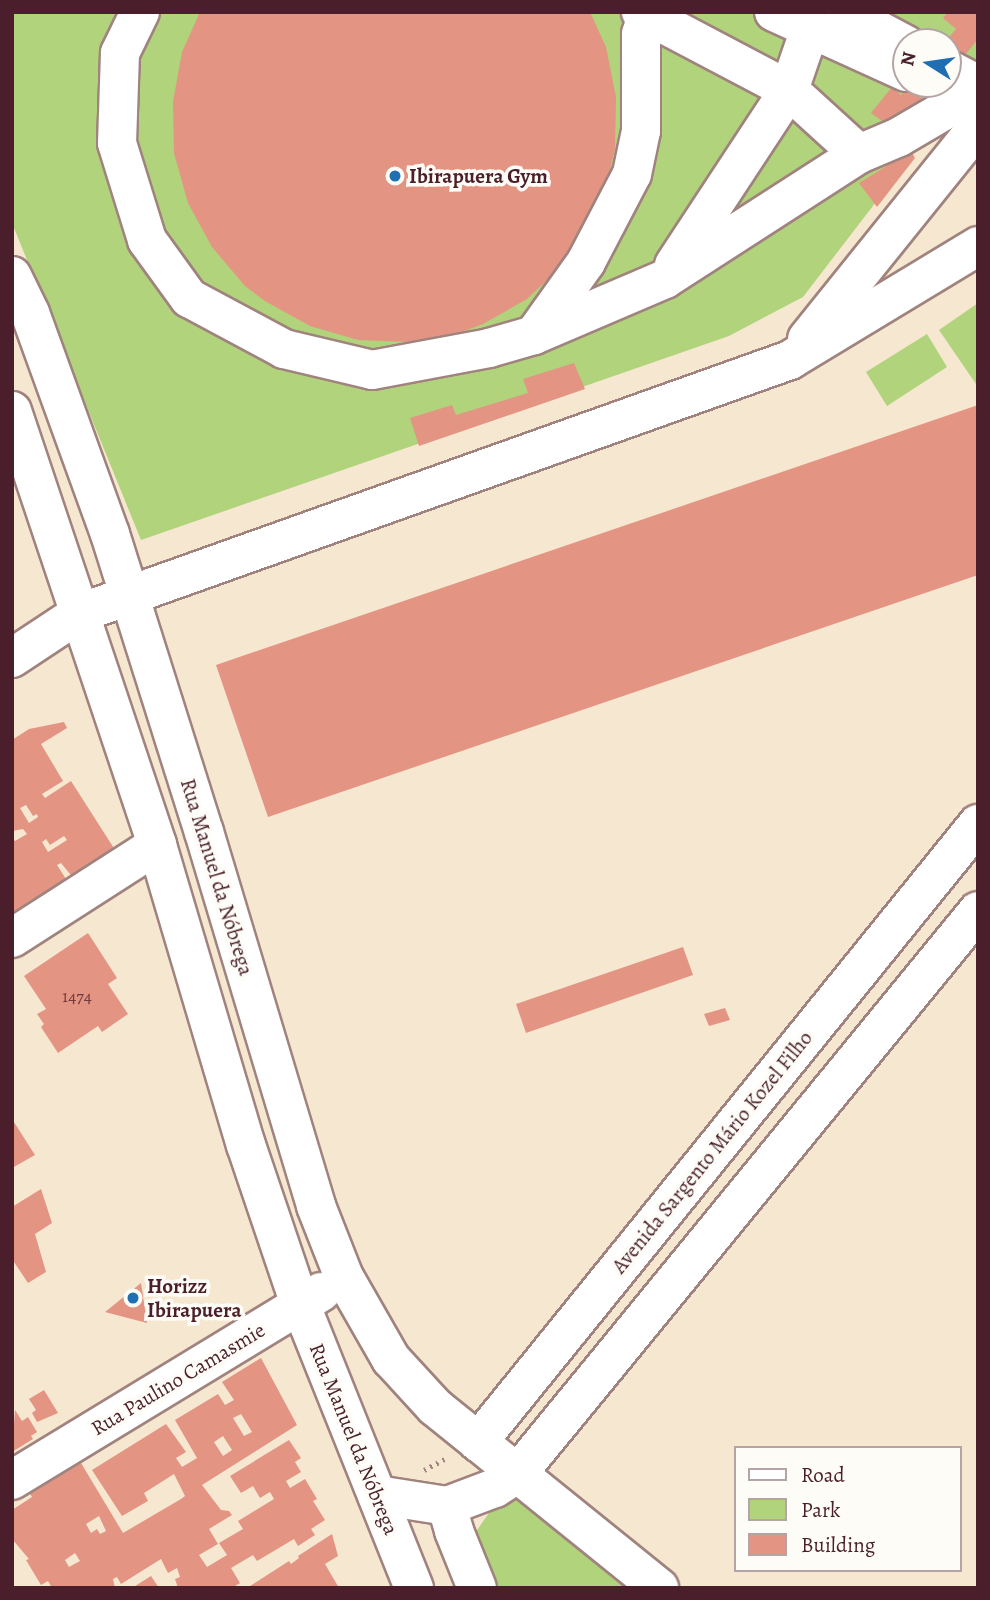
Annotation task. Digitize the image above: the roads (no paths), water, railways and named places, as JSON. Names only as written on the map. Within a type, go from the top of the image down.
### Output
[{"type":"street","points":[[140,12],[120,53],[117,143],[147,240],[189,298],[284,348],[372,370],[489,348],[534,335],[665,279],[859,154],[899,137],[951,98]]},
{"type":"street","points":[[774,12],[892,66]]},
{"type":"street","points":[[844,12],[892,38]]},
{"type":"street","points":[[534,335],[586,262],[632,174],[641,131],[640,34],[645,13],[789,90],[859,154]]},
{"type":"street","points":[[665,279],[789,90],[810,29]]},
{"type":"street","points":[[790,360],[954,98]]},
{"type":"street","points":[[12,658],[80,613],[790,360],[978,246]]},
{"type":"street","name":"Rua Manuel da Nóbrega","points":[[12,276],[30,313],[98,497],[316,1206],[344,1277],[391,1359],[435,1407],[659,1588]]},
{"type":"street","name":"Rua Manuel da Nóbrega","points":[[12,411],[157,845],[246,1145],[300,1305],[414,1588]]},
{"type":"street","name":"Avenida Sargento Mário Kozel Filho","points":[[478,1442],[978,824]]},
{"type":"street","points":[[12,938],[157,845]]},
{"type":"street","points":[[947,862],[978,892]]},
{"type":"street","points":[[377,1495],[447,1506],[495,1489],[517,1473],[978,911]]},
{"type":"street","points":[[246,1145],[294,1133]]},
{"type":"street","name":"Rua Paulino Camasmie","points":[[12,1480],[344,1277]]},
{"type":"street","points":[[447,1506],[477,1588]]},
{"type":"place","name":"Ibirapuera Gym","points":[[395,176]]},
{"type":"place","name":"Horizz Ibirapuera","points":[[133,1298]]}]
